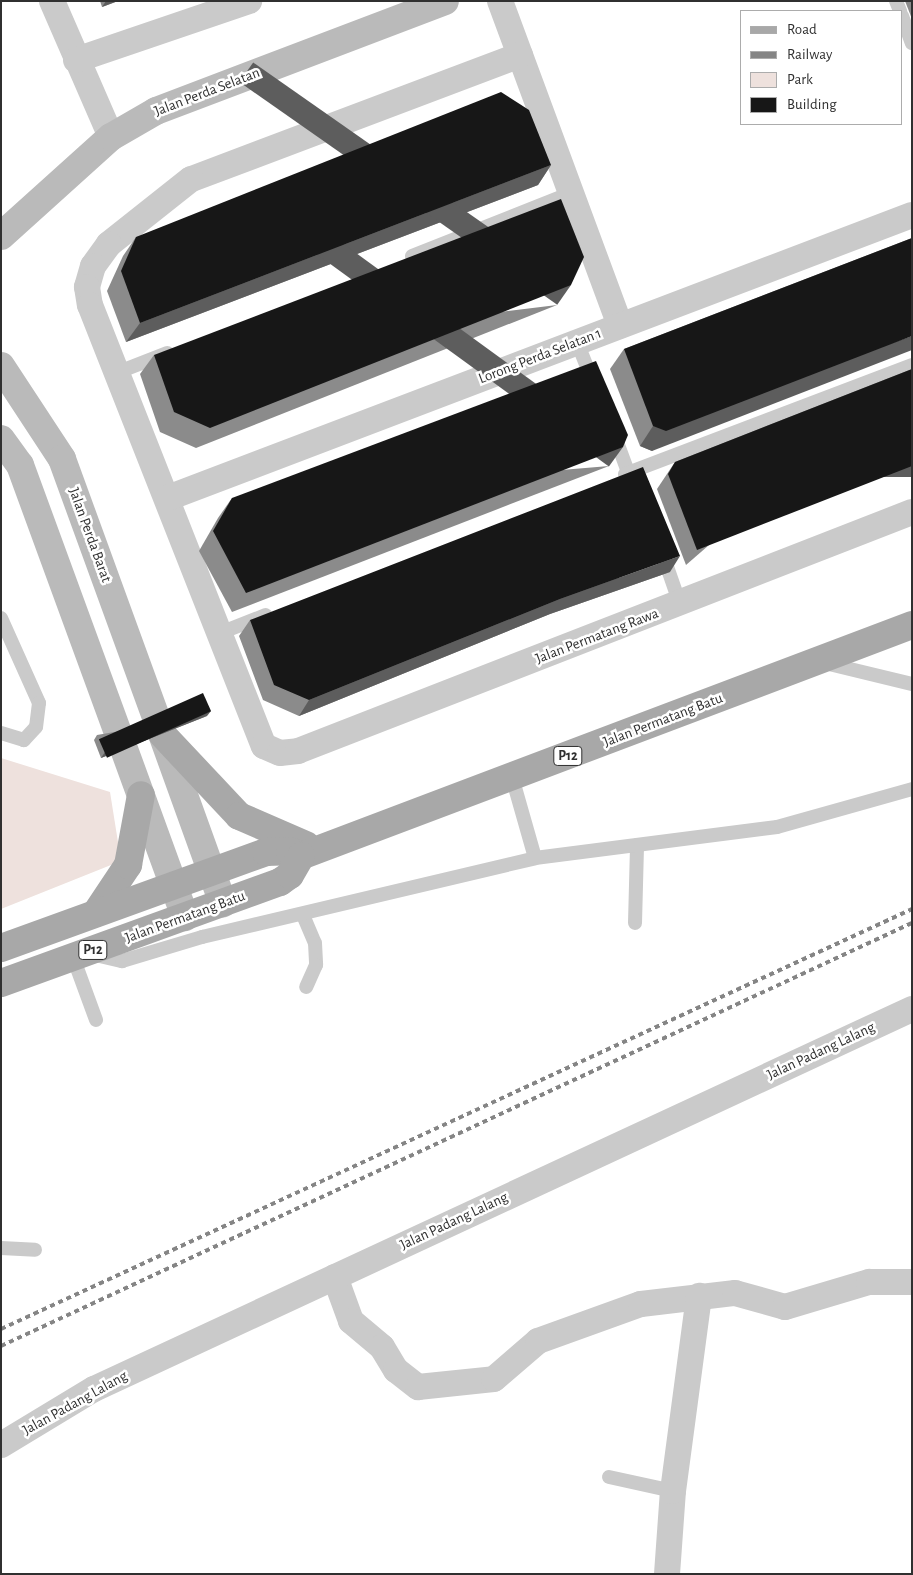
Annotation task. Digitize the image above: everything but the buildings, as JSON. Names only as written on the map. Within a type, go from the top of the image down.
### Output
[{"type":"main road","name":"Jalan Permatang Batu","points":[[1,983],[79,955],[193,927],[223,903],[280,882],[290,875],[310,853],[912,625]]},
{"type":"main road","points":[[158,724],[239,816],[310,853]]},
{"type":"main road","points":[[96,913],[128,865],[141,795]]},
{"type":"main road","name":"P12","points":[[1,948],[266,852],[290,851],[310,853]]},
{"type":"street","points":[[52,1],[111,137]]},
{"type":"street","points":[[76,60],[212,7],[249,1]]},
{"type":"street","name":"Jalan Perda Selatan","points":[[1,236],[111,137],[156,111],[445,1]]},
{"type":"street","points":[[500,1],[620,326]]},
{"type":"street","points":[[220,633],[90,304],[87,287],[93,266],[109,244],[191,179],[520,55]]},
{"type":"street","name":"Lorong Perda Selatan 1","points":[[168,498],[912,215]]},
{"type":"street","name":"Jalan Perda Barat","points":[[1,366],[62,459],[223,903]]},
{"type":"street","points":[[1,439],[20,465],[174,885],[193,927]]},
{"type":"street","name":"Jalan Permatang Rawa","points":[[220,633],[264,746],[280,753],[298,751],[680,604],[912,512]]},
{"type":"street","name":"Jalan Padang Lalang","points":[[1,1444],[94,1389],[912,1009]]},
{"type":"street","points":[[335,1277],[351,1321],[382,1347],[396,1370],[418,1387],[494,1379],[538,1341],[641,1304],[700,1296],[750,1295],[785,1307],[869,1282],[912,1282]]},
{"type":"street","points":[[667,1574],[673,1491],[700,1296]]},
{"type":"lane","points":[[903,19],[912,43]]},
{"type":"lane","points":[[395,263],[571,193]]},
{"type":"lane","points":[[577,342],[598,394]]},
{"type":"lane","points":[[116,373],[181,348]]},
{"type":"lane","points":[[610,480],[912,365]]},
{"type":"lane","points":[[608,420],[636,491]]},
{"type":"lane","points":[[658,545],[680,604]]},
{"type":"lane","points":[[220,633],[285,607]]},
{"type":"lane","points":[[1,618],[39,703],[36,727],[24,740],[1,732]]},
{"type":"lane","points":[[817,662],[912,684]]},
{"type":"lane","points":[[512,777],[534,858]]},
{"type":"lane","points":[[193,927],[303,915],[534,858],[777,826],[912,789]]},
{"type":"lane","points":[[635,923],[637,845]]},
{"type":"lane","points":[[303,915],[315,943],[316,965],[306,987]]},
{"type":"lane","points":[[79,955],[96,1020]]},
{"type":"lane","points":[[1,1248],[35,1250]]},
{"type":"lane","points":[[610,1478],[673,1491]]},
{"type":"green space","points":[[1,758],[110,792],[121,861],[1,909]]},
{"type":"railway","points":[[1,1329],[912,909]]},
{"type":"railway","points":[[1,1346],[912,923]]}]
